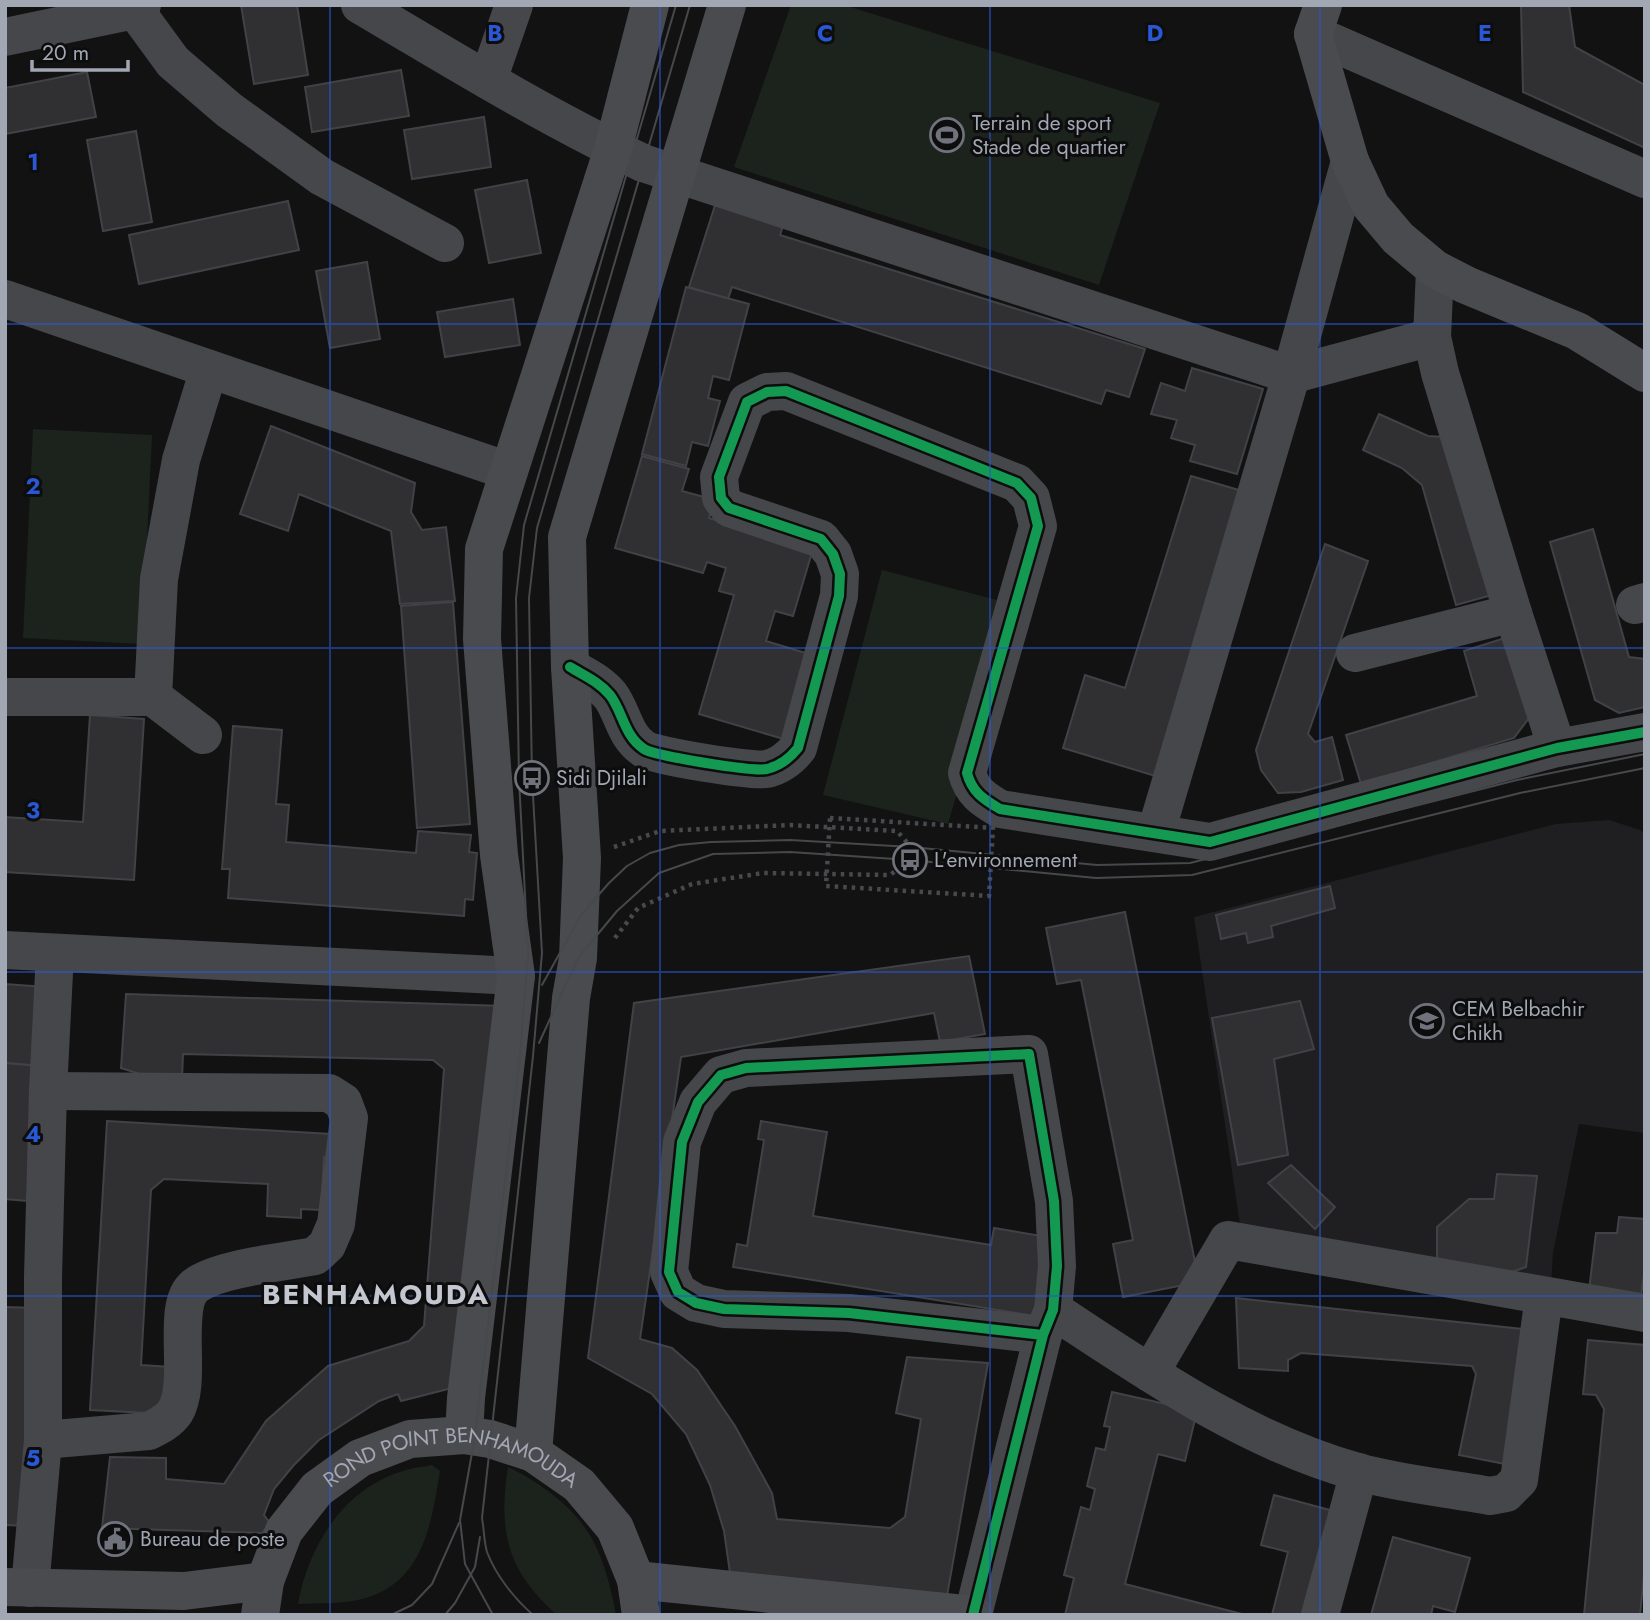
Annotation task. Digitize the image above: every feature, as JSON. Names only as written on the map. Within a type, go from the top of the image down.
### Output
[{"type":"main road","points":[[464,1435],[466,1398],[516,975],[499,855],[482,639],[484,549],[613,149],[650,5]]},
{"type":"main road","points":[[533,1453],[571,998],[578,958],[582,858],[570,667],[567,537],[727,5]]},
{"type":"main road","points":[[1318,20],[1350,161],[1371,206],[1398,238],[1435,270],[1577,331],[1645,373]]},
{"type":"main road","name":"ROND POINT BENHAMOUDA","points":[[263,1598],[284,1531],[317,1489],[360,1458],[410,1439],[464,1435],[490,1439],[533,1453],[579,1485],[615,1528],[639,1597]]},
{"type":"main road","points":[[18,1588],[184,1591],[263,1598]]},
{"type":"main road","points":[[639,1597],[973,1615]]},
{"type":"street","points":[[360,5],[613,149],[677,175],[1291,375],[1432,337]]},
{"type":"street","points":[[488,80],[514,5]]},
{"type":"street","points":[[5,37],[138,7],[173,62],[229,110],[322,177],[445,243]]},
{"type":"street","points":[[1318,20],[1645,179]]},
{"type":"street","points":[[1156,832],[1291,375],[1350,161]]},
{"type":"street","points":[[1435,270],[1432,337],[1440,373],[1557,748]]},
{"type":"street","points":[[5,299],[508,471]]},
{"type":"street","points":[[153,697],[159,579],[181,460],[209,369]]},
{"type":"street","points":[[570,667],[598,682],[612,698],[629,734],[645,750],[744,770],[767,769],[789,759],[798,748],[839,596],[840,574],[833,554],[821,539],[729,508],[721,498],[719,477],[747,402],[767,392],[786,391],[1017,483],[1031,498],[1038,526],[967,773],[971,787],[982,798],[1000,809],[1210,842],[1557,748],[1645,732]]},
{"type":"street","points":[[1355,653],[1513,613]]},
{"type":"street","points":[[5,697],[153,697],[203,735]]},
{"type":"street","points":[[5,950],[516,975]]},
{"type":"street","points":[[18,1588],[43,1440],[43,1277],[55,953]]},
{"type":"street","points":[[973,1615],[1048,1322],[1057,1266],[1054,1201],[1029,1054],[746,1068],[721,1075],[698,1102],[682,1142],[669,1272],[678,1292],[696,1303],[724,1309],[1048,1322],[1150,1373],[1233,1421],[1289,1447],[1359,1472],[1490,1496],[1506,1493],[1519,1480],[1544,1296]]},
{"type":"street","points":[[43,1440],[149,1431],[164,1424],[175,1411],[182,1388],[184,1305],[193,1287],[219,1274],[315,1256],[327,1245],[336,1224],[349,1118],[344,1102],[329,1093],[48,1091]]},
{"type":"street","points":[[1150,1373],[1228,1240],[1645,1313]]},
{"type":"street","points":[[1321,1615],[1359,1472]]},
{"type":"path","points":[[830,818],[993,828],[989,896],[826,886],[827,874],[830,818]]},
{"type":"path","points":[[582,858],[660,831],[790,825],[897,831],[911,847]]},
{"type":"path","points":[[608,948],[638,908],[692,884],[763,873],[890,875],[910,860]]},
{"type":"shaded area","name":"Terrain de sport Stade de quartier","points":[[791,5],[844,5],[1160,103],[1099,285],[734,167]]},
{"type":"shaded area","points":[[33,429],[152,435],[142,644],[23,638]]},
{"type":"shaded area","points":[[882,570],[1012,604],[948,824],[823,795]]},
{"type":"shaded area","name":"CEM Belbachir Chikh","points":[[1609,820],[1645,834],[1645,1133],[1579,1124],[1553,1253],[1551,1289],[1245,1258],[1194,917],[1556,824]]},
{"type":"shaded area","points":[[432,1465],[440,1471],[433,1512],[420,1551],[397,1582],[380,1593],[358,1600],[298,1604],[310,1562],[331,1523],[345,1507],[361,1492],[380,1481],[404,1471]]},
{"type":"shaded area","points":[[508,1467],[554,1496],[584,1526],[603,1565],[616,1615],[557,1615],[527,1582],[517,1566],[506,1530],[504,1511]]},
{"type":"building","points":[[241,5],[297,5],[308,75],[254,84]]},
{"type":"building","points":[[1521,5],[1569,5],[1575,47],[1645,85],[1645,148],[1523,92]]},
{"type":"building","points":[[401,70],[409,116],[312,132],[305,87]]},
{"type":"building","points":[[87,72],[96,117],[5,134],[5,88]]},
{"type":"building","points":[[484,117],[491,167],[412,179],[404,130]]},
{"type":"building","points":[[136,131],[152,222],[103,231],[87,140]]},
{"type":"building","points":[[527,180],[541,253],[489,263],[475,190]]},
{"type":"building","points":[[717,199],[785,220],[780,235],[1145,349],[1129,397],[1106,390],[1101,404],[732,287],[728,299],[689,287]]},
{"type":"building","points":[[288,201],[299,250],[139,284],[129,235]]},
{"type":"building","points":[[367,262],[380,339],[330,348],[316,271]]},
{"type":"building","points":[[686,287],[749,304],[729,380],[713,376],[708,398],[720,401],[708,446],[692,442],[686,466],[642,454]]},
{"type":"building","points":[[513,299],[520,345],[445,357],[437,312]]},
{"type":"building","points":[[1192,368],[1263,389],[1237,474],[1190,461],[1195,445],[1171,438],[1177,420],[1151,414],[1161,383],[1185,391]]},
{"type":"building","points":[[1379,414],[1428,436],[1444,437],[1499,593],[1456,605],[1422,485],[1402,468],[1363,450]]},
{"type":"building","points":[[271,426],[415,483],[411,512],[422,530],[446,527],[455,601],[400,604],[391,531],[299,494],[288,531],[240,514]]},
{"type":"building","points":[[642,456],[689,469],[682,491],[715,500],[709,518],[813,549],[793,616],[775,611],[766,641],[822,658],[797,743],[699,714],[734,595],[719,591],[726,568],[707,562],[703,573],[615,548]]},
{"type":"building","points":[[1191,476],[1249,493],[1162,778],[1063,748],[1085,675],[1125,688]]},
{"type":"building","points":[[1593,529],[1629,657],[1645,659],[1645,707],[1619,713],[1595,700],[1550,542]]},
{"type":"building","points":[[1325,544],[1368,561],[1308,734],[1315,742],[1332,737],[1343,780],[1301,792],[1278,793],[1261,770],[1256,750]]},
{"type":"building","points":[[453,602],[470,824],[417,828],[401,606]]},
{"type":"building","points":[[1508,637],[1532,714],[1514,738],[1361,784],[1346,735],[1477,696],[1464,651]]},
{"type":"building","points":[[90,715],[144,719],[134,880],[5,872],[5,817],[83,822]]},
{"type":"building","points":[[233,726],[282,730],[276,804],[289,805],[286,842],[416,853],[418,831],[471,835],[469,852],[477,853],[473,900],[465,899],[464,916],[228,898],[230,869],[222,869]]},
{"type":"building","points":[[1330,886],[1335,908],[1271,926],[1273,937],[1248,943],[1246,933],[1221,939],[1216,915]]},
{"type":"building","points":[[1125,912],[1199,1282],[1123,1297],[1113,1244],[1133,1240],[1081,980],[1057,984],[1046,928]]},
{"type":"building","points":[[969,956],[985,1034],[940,1042],[934,1013],[681,1057],[640,1339],[672,1348],[697,1370],[735,1426],[772,1493],[777,1519],[890,1528],[905,1517],[921,1419],[896,1413],[907,1357],[988,1363],[947,1596],[730,1573],[724,1531],[710,1485],[686,1434],[652,1394],[588,1358],[634,1003]]},
{"type":"building","points":[[5,984],[45,987],[40,1066],[5,1063]]},
{"type":"building","points":[[126,994],[504,1006],[460,1386],[401,1401],[398,1394],[379,1401],[319,1440],[274,1489],[264,1515],[270,1523],[262,1533],[102,1528],[110,1457],[166,1458],[166,1479],[224,1484],[266,1421],[328,1366],[409,1341],[424,1326],[444,1069],[433,1060],[183,1054],[182,1080],[155,1079],[121,1068]]},
{"type":"building","points":[[1300,1001],[1314,1049],[1274,1059],[1288,1155],[1238,1165],[1212,1018]]},
{"type":"building","points":[[5,1063],[40,1066],[27,1201],[5,1199]]},
{"type":"building","points":[[107,1121],[331,1134],[330,1155],[324,1157],[321,1210],[301,1209],[301,1218],[267,1216],[268,1184],[164,1179],[151,1190],[141,1365],[171,1367],[168,1414],[90,1410]]},
{"type":"building","points":[[761,1121],[827,1132],[813,1216],[991,1245],[994,1228],[1048,1237],[1035,1316],[733,1267],[737,1244],[747,1246],[764,1140],[758,1139]]},
{"type":"building","points":[[1291,1165],[1335,1207],[1315,1229],[1268,1183]]},
{"type":"building","points":[[1497,1174],[1537,1176],[1526,1267],[1477,1284],[1437,1260],[1437,1227],[1469,1199],[1494,1199]]},
{"type":"building","points":[[1619,1217],[1645,1219],[1645,1267],[1641,1296],[1589,1290],[1596,1233],[1617,1233]]},
{"type":"building","points":[[1236,1298],[1522,1329],[1515,1466],[1459,1455],[1476,1374],[1472,1366],[1301,1353],[1288,1360],[1288,1371],[1239,1368]]},
{"type":"building","points":[[5,1307],[36,1308],[28,1526],[5,1525]]},
{"type":"building","points":[[1588,1340],[1645,1345],[1645,1565],[1640,1615],[1584,1615],[1604,1409],[1596,1395],[1583,1394]]},
{"type":"building","points":[[1112,1392],[1197,1411],[1185,1461],[1158,1454],[1125,1584],[1246,1615],[1065,1615],[1074,1578],[1064,1575],[1081,1507],[1090,1510],[1095,1489],[1087,1486],[1096,1448],[1105,1450],[1110,1427],[1104,1426]]},
{"type":"building","points":[[1274,1495],[1341,1513],[1315,1615],[1272,1615],[1288,1552],[1261,1545]]},
{"type":"building","points":[[1393,1537],[1470,1558],[1455,1612],[1433,1606],[1431,1615],[1371,1615]]},
{"type":"tram line","points":[[493,1615],[465,1564],[460,1520],[475,1436],[520,1055],[528,953],[519,779],[516,598],[524,525],[676,5]]},
{"type":"tram line","points":[[533,1615],[519,1602],[495,1570],[486,1548],[482,1518],[542,953],[532,778],[529,598],[537,528],[690,5]]},
{"type":"tram line","points":[[542,985],[581,915],[609,883],[627,866],[650,853],[679,845],[790,840],[911,847],[1097,865],[1190,863],[1517,780],[1645,754]]},
{"type":"tram line","points":[[539,1043],[578,958],[617,911],[659,873],[713,854],[790,852],[910,860],[1096,878],[1192,875],[1520,793],[1645,768]]},
{"type":"tram line","points":[[391,1615],[412,1605],[432,1584],[459,1523]]},
{"type":"tram line","points":[[445,1615],[455,1603],[475,1567],[480,1537]]},
{"type":"cycle path","points":[[570,667],[606,690],[637,744],[652,752],[704,763],[767,769],[780,764],[798,748],[839,596],[840,574],[833,554],[821,539],[729,508],[721,498],[719,477],[747,402],[767,392],[786,391],[1017,483],[1031,498],[1038,526],[967,773],[979,794],[1000,809],[1210,842],[1557,748],[1645,732]]},
{"type":"cycle path","points":[[973,1615],[1043,1335],[1053,1310],[1057,1266],[1054,1201],[1029,1054],[746,1068],[721,1075],[698,1102],[682,1142],[669,1272],[678,1292],[696,1303],[724,1309],[849,1313],[1043,1335]]},
{"type":"place","name":"Terrain de sport Stade de quartier","points":[[947,135]]},
{"type":"place","name":"Sidi Djilali","points":[[532,778]]},
{"type":"place","name":"L'environnement","points":[[910,860]]},
{"type":"place","name":"CEM Belbachir Chikh","points":[[1427,1021]]},
{"type":"place","name":"Bureau de poste","points":[[115,1539]]},
{"type":"district","name":"BENHAMOUDA","points":[[376,1294]]}]
